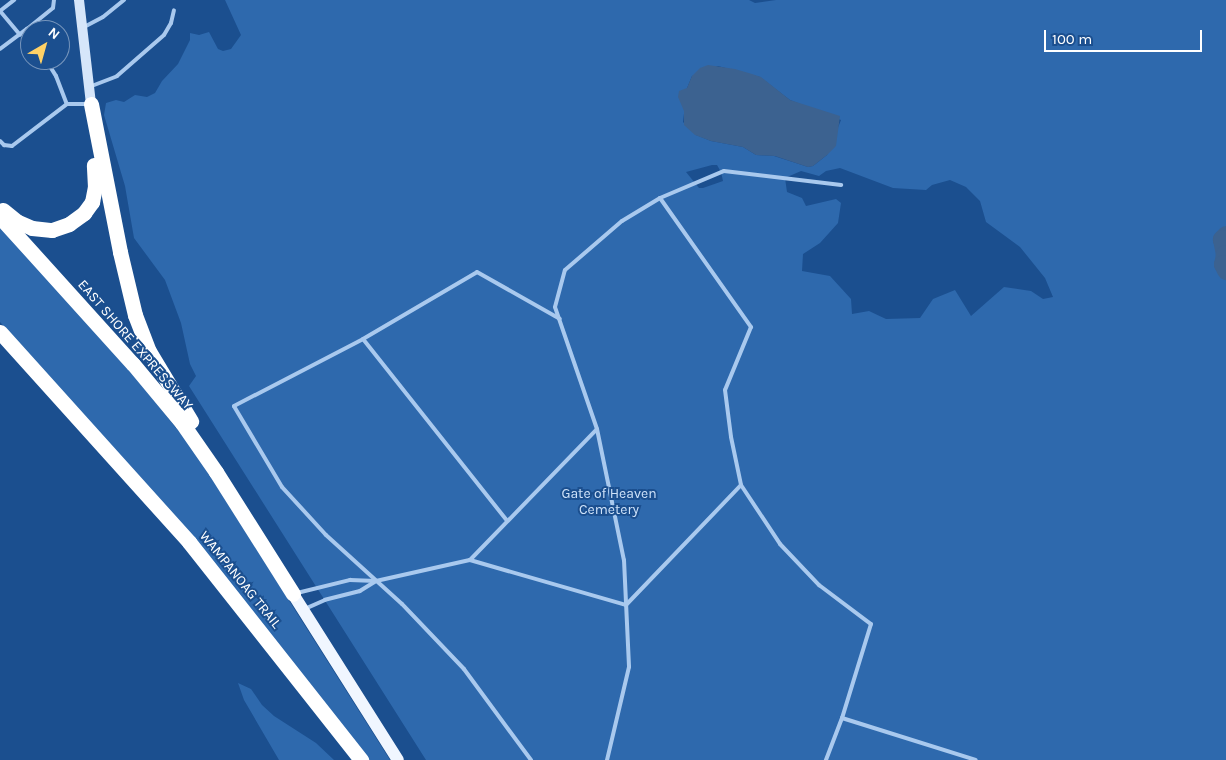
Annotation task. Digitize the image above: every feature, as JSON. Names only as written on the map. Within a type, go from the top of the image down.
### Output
[{"type":"highway","points":[[0,208],[23,224],[42,230],[70,224],[84,213],[92,202],[95,188],[91,104]]},
{"type":"highway","points":[[91,104],[121,259],[142,334],[235,502],[293,594]]},
{"type":"highway","name":"EAST SHORE EXPRESSWAY","points":[[0,217],[164,400],[204,454],[235,502]]},
{"type":"highway","points":[[0,332],[85,427]]},
{"type":"highway","points":[[0,348],[28,377],[85,427]]},
{"type":"highway","name":"WAMPANOAG TRAIL","points":[[85,427],[207,564],[361,760]]},
{"type":"main road","points":[[79,0],[84,27],[91,104]]},
{"type":"main road","points":[[293,594],[398,760]]},
{"type":"lane","points":[[0,49],[20,35],[0,11],[14,0]]},
{"type":"lane","points":[[40,20],[52,8],[54,0]]},
{"type":"lane","points":[[84,27],[103,17],[124,0]]},
{"type":"lane","points":[[89,87],[118,76],[158,41],[172,23],[174,10]]},
{"type":"lane","points":[[52,70],[66,104]]},
{"type":"lane","points":[[0,141],[4,145],[12,146],[66,104],[91,104]]},
{"type":"lane","points":[[607,760],[629,667],[624,560],[596,429],[555,307],[565,270],[622,221],[660,198],[724,171],[841,185]]},
{"type":"lane","points":[[660,198],[751,327],[725,390],[731,437],[741,485],[780,544],[819,585],[871,624],[842,718],[826,760]]},
{"type":"lane","points":[[531,760],[464,669],[413,615],[326,535],[282,487],[234,406],[363,339],[477,272],[560,319]]},
{"type":"lane","points":[[363,339],[507,521]]},
{"type":"lane","points":[[470,560],[596,429]]},
{"type":"lane","points":[[626,605],[741,485]]},
{"type":"lane","points":[[293,594],[350,580],[376,580],[470,560],[626,605]]},
{"type":"lane","points":[[303,610],[325,600],[360,591],[376,580]]},
{"type":"lane","points":[[842,718],[966,759],[976,760]]},
{"type":"green space","name":"Gate of Heaven Cemetery","points":[[225,0],[749,0],[755,3],[776,0],[1226,0],[1226,760],[426,760],[189,386],[196,376],[190,364],[181,323],[165,280],[134,238],[125,186],[104,115],[106,103],[116,100],[124,102],[135,95],[147,97],[155,93],[162,81],[178,64],[190,40],[190,33],[199,35],[209,32],[218,49],[223,51],[231,49],[241,35]],"holes":[[[718,66],[760,77],[790,100],[841,120],[827,155],[813,166],[808,167],[774,156],[756,155],[743,147],[711,141],[696,135],[683,122],[687,88],[692,76]],[[717,165],[723,181],[699,188],[686,172]],[[840,168],[893,188],[926,190],[932,185],[950,180],[966,187],[980,201],[986,222],[1020,247],[1045,278],[1053,297],[1043,299],[1031,291],[1004,287],[971,316],[955,290],[933,299],[920,318],[886,319],[869,311],[852,314],[851,299],[830,276],[802,271],[803,254],[820,243],[838,223],[841,203],[836,199],[806,206],[802,198],[787,192],[785,178],[801,171],[819,176],[826,171]]]},
{"type":"green space","points":[[0,227],[135,377],[193,449],[390,760],[369,760],[193,537],[0,322]]},
{"type":"green space","points":[[238,683],[251,689],[262,705],[274,716],[316,743],[334,760],[279,760],[244,700]]},
{"type":"shaded area","points":[[708,65],[735,69],[761,77],[790,100],[840,116],[836,146],[813,166],[808,167],[775,156],[756,155],[743,147],[711,141],[695,135],[684,125],[684,111],[678,97],[679,91],[687,88],[692,76],[700,68]]},
{"type":"waterway","points":[[1226,235],[1222,239],[1225,254],[1223,264],[1226,270]]}]
